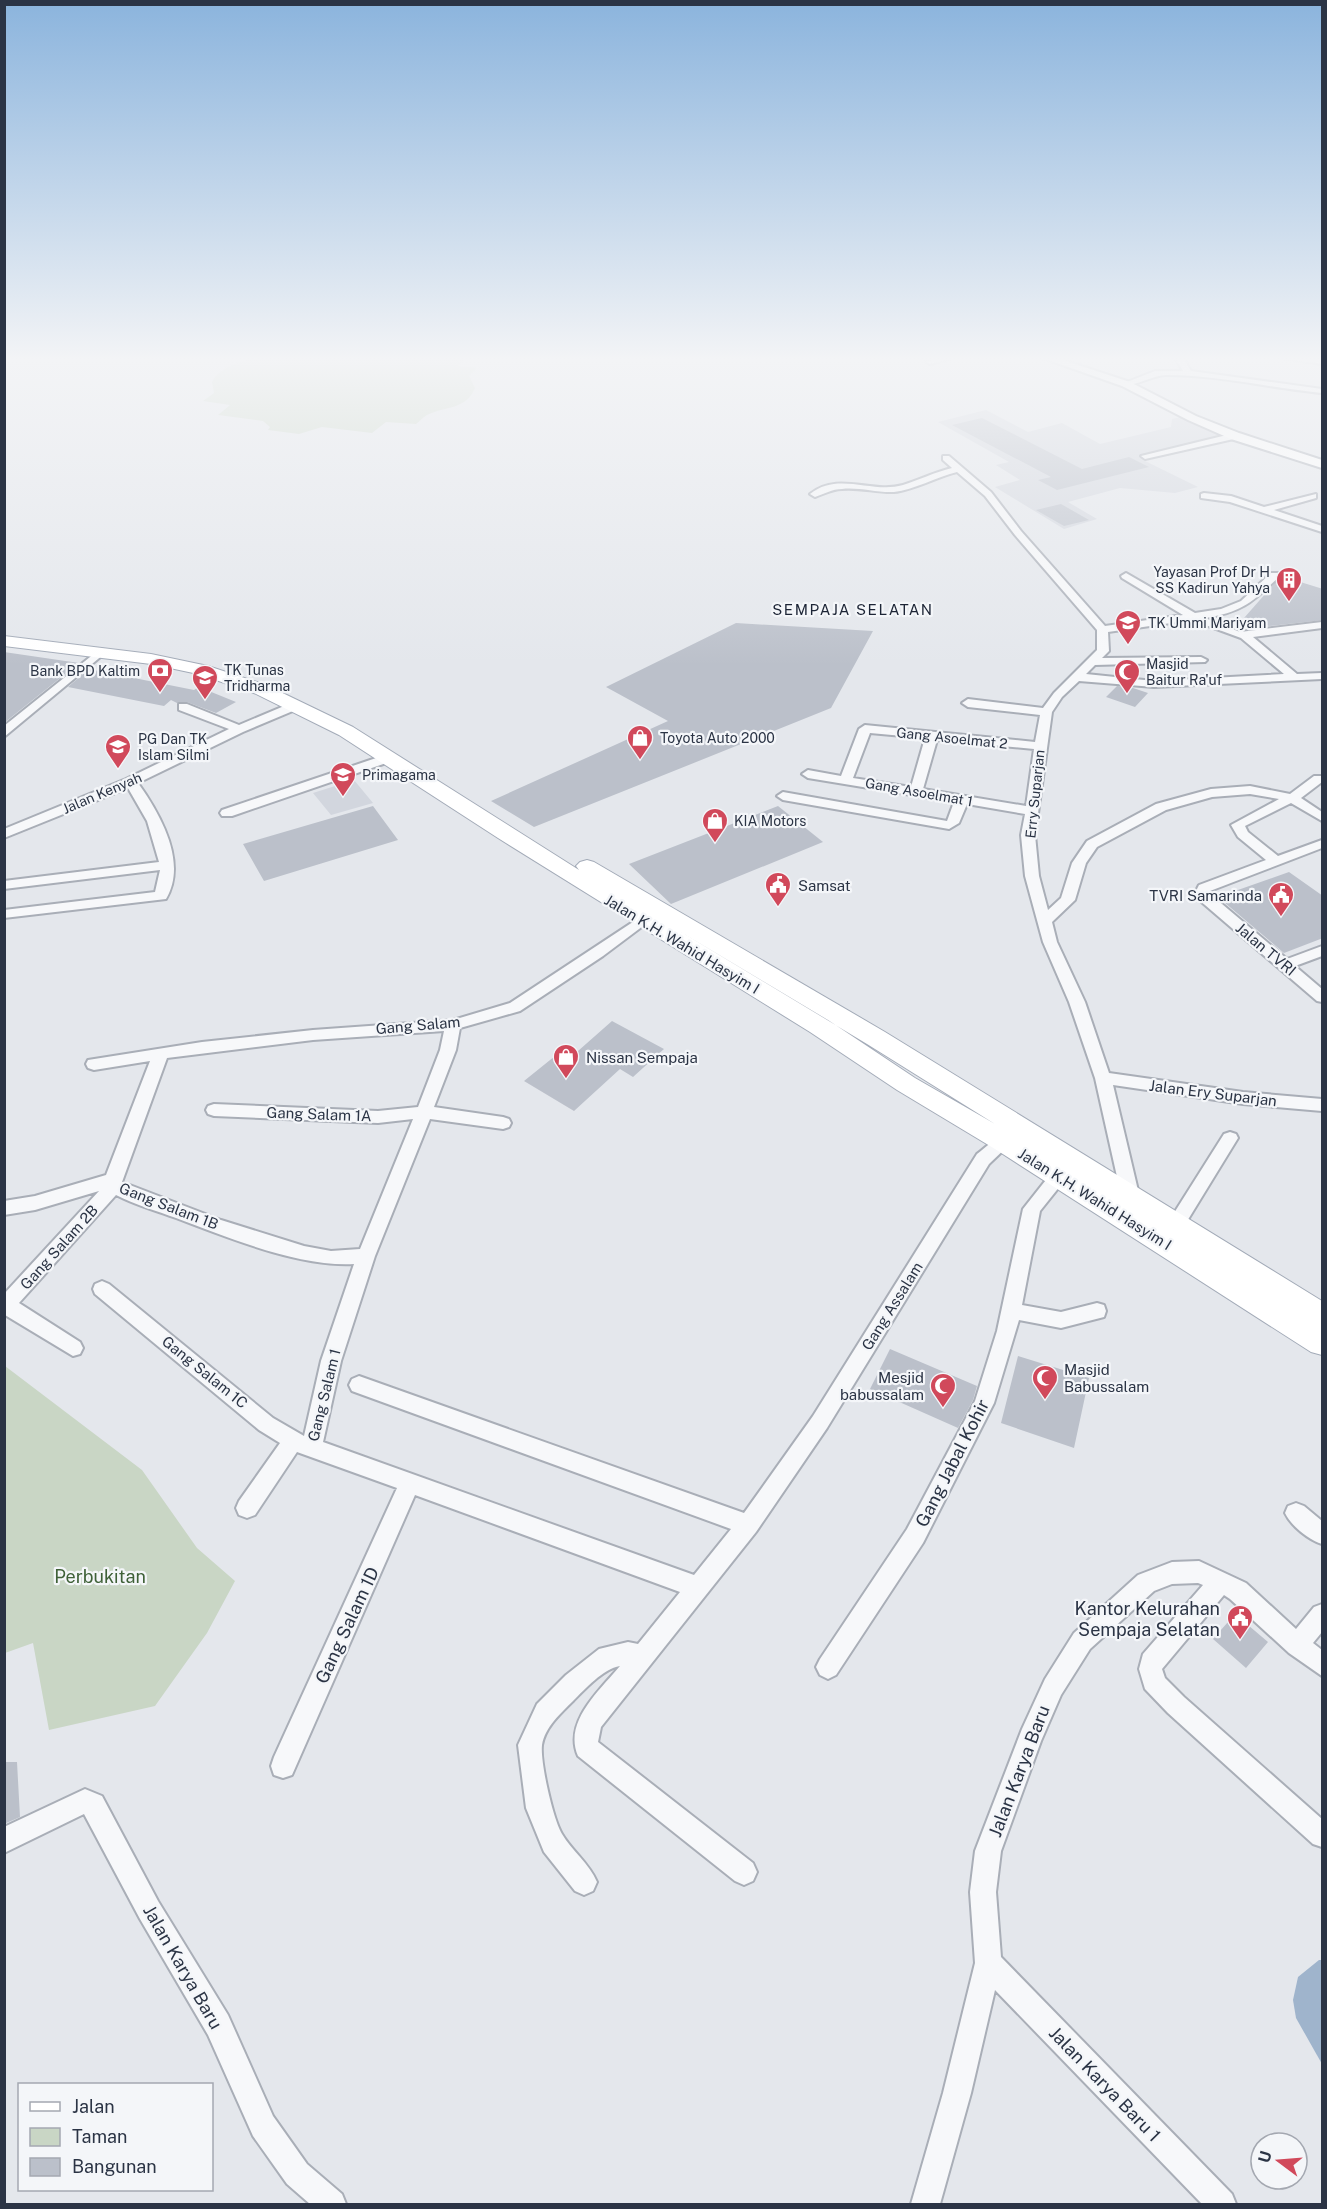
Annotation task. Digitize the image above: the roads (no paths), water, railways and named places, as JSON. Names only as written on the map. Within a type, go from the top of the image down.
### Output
[{"type":"main road","name":"Jalan K.H. Wahid Hasyim I","points":[[18,638],[151,659],[202,670],[356,727],[388,758],[642,920],[869,1046],[1131,1199],[1323,1316]]},
{"type":"main road","name":"Jalan K.H. Wahid Hasyim I","points":[[18,638],[204,660],[266,678],[356,727],[513,822],[869,1046],[906,1084],[1059,1176],[1323,1343]]},
{"type":"street","points":[[947,459],[988,494],[1018,533],[1102,630],[1196,618],[1223,612],[1245,603],[1275,575]]},
{"type":"street","points":[[1308,459],[1323,464]]},
{"type":"street","points":[[815,494],[829,487],[844,484],[886,489],[907,486],[919,480],[959,469]]},
{"type":"street","points":[[1204,496],[1222,497],[1323,529]]},
{"type":"street","points":[[1263,510],[1313,496]]},
{"type":"street","points":[[1126,576],[1196,618],[1242,636],[1294,677]]},
{"type":"street","points":[[1242,636],[1323,625]]},
{"type":"street","name":"Erry Suparjan","points":[[1102,630],[1104,648],[1092,663],[1058,694],[1047,712],[1028,835],[1032,876],[1044,921],[1050,942],[1077,1002],[1103,1078],[1131,1199]]},
{"type":"street","points":[[4,733],[100,652]]},
{"type":"street","points":[[1092,663],[1200,660]]},
{"type":"street","points":[[1078,677],[1154,684],[1323,676]]},
{"type":"street","points":[[968,703],[1047,712]]},
{"type":"street","name":"Jalan Kenyah","points":[[4,834],[131,782],[239,729],[296,705]]},
{"type":"street","points":[[183,707],[239,729]]},
{"type":"street","name":"Gang Asoelmat 2","points":[[846,780],[865,729],[1040,746]]},
{"type":"street","points":[[916,792],[932,735]]},
{"type":"street","points":[[227,813],[388,758]]},
{"type":"street","name":"Gang Asoelmat 1","points":[[808,774],[1030,811]]},
{"type":"street","points":[[1277,862],[1243,834],[1238,825],[1292,798],[1318,778]]},
{"type":"street","points":[[4,914],[158,897],[163,893],[166,865],[161,841],[148,805],[131,782]]},
{"type":"street","points":[[1044,921],[1068,900],[1079,863],[1092,844],[1161,807],[1211,793],[1250,790],[1292,798],[1323,817]]},
{"type":"street","points":[[783,796],[949,825],[953,823],[959,811],[961,800]]},
{"type":"street","name":"Jalan TVRI","points":[[1322,996],[1203,896],[1202,892],[1204,888],[1323,844]]},
{"type":"street","points":[[4,885],[166,865]]},
{"type":"street","name":"Gang Salam","points":[[161,1054],[202,1047],[323,1034],[453,1025],[515,1006],[530,998],[598,953],[642,920]]},
{"type":"street","points":[[1285,965],[1323,951]]},
{"type":"street","name":"Gang Salam 1","points":[[453,1025],[448,1050],[366,1256],[302,1445],[697,1587]]},
{"type":"street","points":[[93,1064],[161,1054]]},
{"type":"street","name":"Gang Salam 1B","points":[[161,1054],[113,1183],[129,1194],[296,1251],[331,1258],[366,1256]]},
{"type":"street","name":"Jalan Ery Suparjan","points":[[1103,1078],[1243,1098],[1323,1106]]},
{"type":"street","name":"Gang Salam 1A","points":[[214,1110],[378,1117],[424,1113],[503,1122]]},
{"type":"street","points":[[1174,1226],[1230,1138]]},
{"type":"street","name":"Gang Assalam","points":[[744,1872],[586,1748],[586,1736],[591,1720],[748,1525],[820,1422],[983,1159],[1004,1142]]},
{"type":"street","name":"Gang Jabal Kohir","points":[[828,1667],[915,1536],[984,1403],[1011,1311],[1032,1209],[1059,1176]]},
{"type":"street","points":[[4,1208],[35,1203],[113,1183]]},
{"type":"street","name":"Gang Salam 2B","points":[[73,1348],[9,1305],[113,1183]]},
{"type":"street","name":"Gang Salam 1C","points":[[102,1289],[267,1424],[302,1445]]},
{"type":"street","points":[[1011,1311],[1061,1320],[1097,1311]]},
{"type":"street","points":[[359,1385],[748,1525]]},
{"type":"street","points":[[247,1508],[302,1445]]},
{"type":"street","name":"Gang Salam 1D","points":[[283,1766],[410,1483]]},
{"type":"street","points":[[1296,1513],[1323,1534]]},
{"type":"street","name":"Jalan Karya Baru","points":[[925,2205],[957,2093],[988,1964],[983,1892],[988,1851],[1030,1737],[1053,1687],[1082,1641],[1146,1583],[1172,1573],[1199,1572],[1238,1591],[1297,1645],[1323,1664]]},
{"type":"street","points":[[1221,1582],[1151,1662],[1150,1674],[1156,1686],[1183,1712],[1323,1835]]},
{"type":"street","points":[[1297,1645],[1323,1615]]},
{"type":"street","points":[[584,1882],[553,1843],[538,1808],[530,1745],[545,1712],[574,1683],[607,1657],[627,1653],[642,1656]]},
{"type":"street","name":"Jalan Karya Baru","points":[[4,1841],[79,1803],[85,1801],[93,1805],[149,1910],[218,2025],[262,2126],[297,2174],[332,2205]]},
{"type":"street","name":"Jalan Karya Baru 1","points":[[988,1964],[1222,2205]]},
{"type":"water","points":[[1322,1960],[1322,2064],[1296,2018],[1293,2000],[1298,1977]]},
{"type":"place","name":"Yayasan Prof Dr H SS Kadirun Yahya","points":[[1289,603]]},
{"type":"place","name":"TK Ummi Mariyam","points":[[1128,646]]},
{"type":"place","name":"Bank BPD Kaltim","points":[[160,694]]},
{"type":"place","name":"Masjid Baitur Ra'uf","points":[[1127,695]]},
{"type":"place","name":"TK Tunas Tridharma","points":[[205,701]]},
{"type":"place","name":"Toyota Auto 2000","points":[[640,761]]},
{"type":"place","name":"PG Dan TK Islam Silmi","points":[[118,770]]},
{"type":"place","name":"Primagama","points":[[343,798]]},
{"type":"place","name":"KIA Motors","points":[[715,844]]},
{"type":"place","name":"Samsat","points":[[778,908]]},
{"type":"place","name":"TVRI Samarinda","points":[[1281,918]]},
{"type":"place","name":"Nissan Sempaja","points":[[566,1080]]},
{"type":"place","name":"Masjid Babussalam","points":[[1045,1401]]},
{"type":"place","name":"Mesjid babussalam","points":[[943,1409]]},
{"type":"place","name":"Kantor Kelurahan Sempaja Selatan","points":[[1240,1641]]},
{"type":"district","name":"SEMPAJA SELATAN","points":[[853,609]]},
{"type":"park label","name":"Perbukitan","points":[[100,1576]]}]
